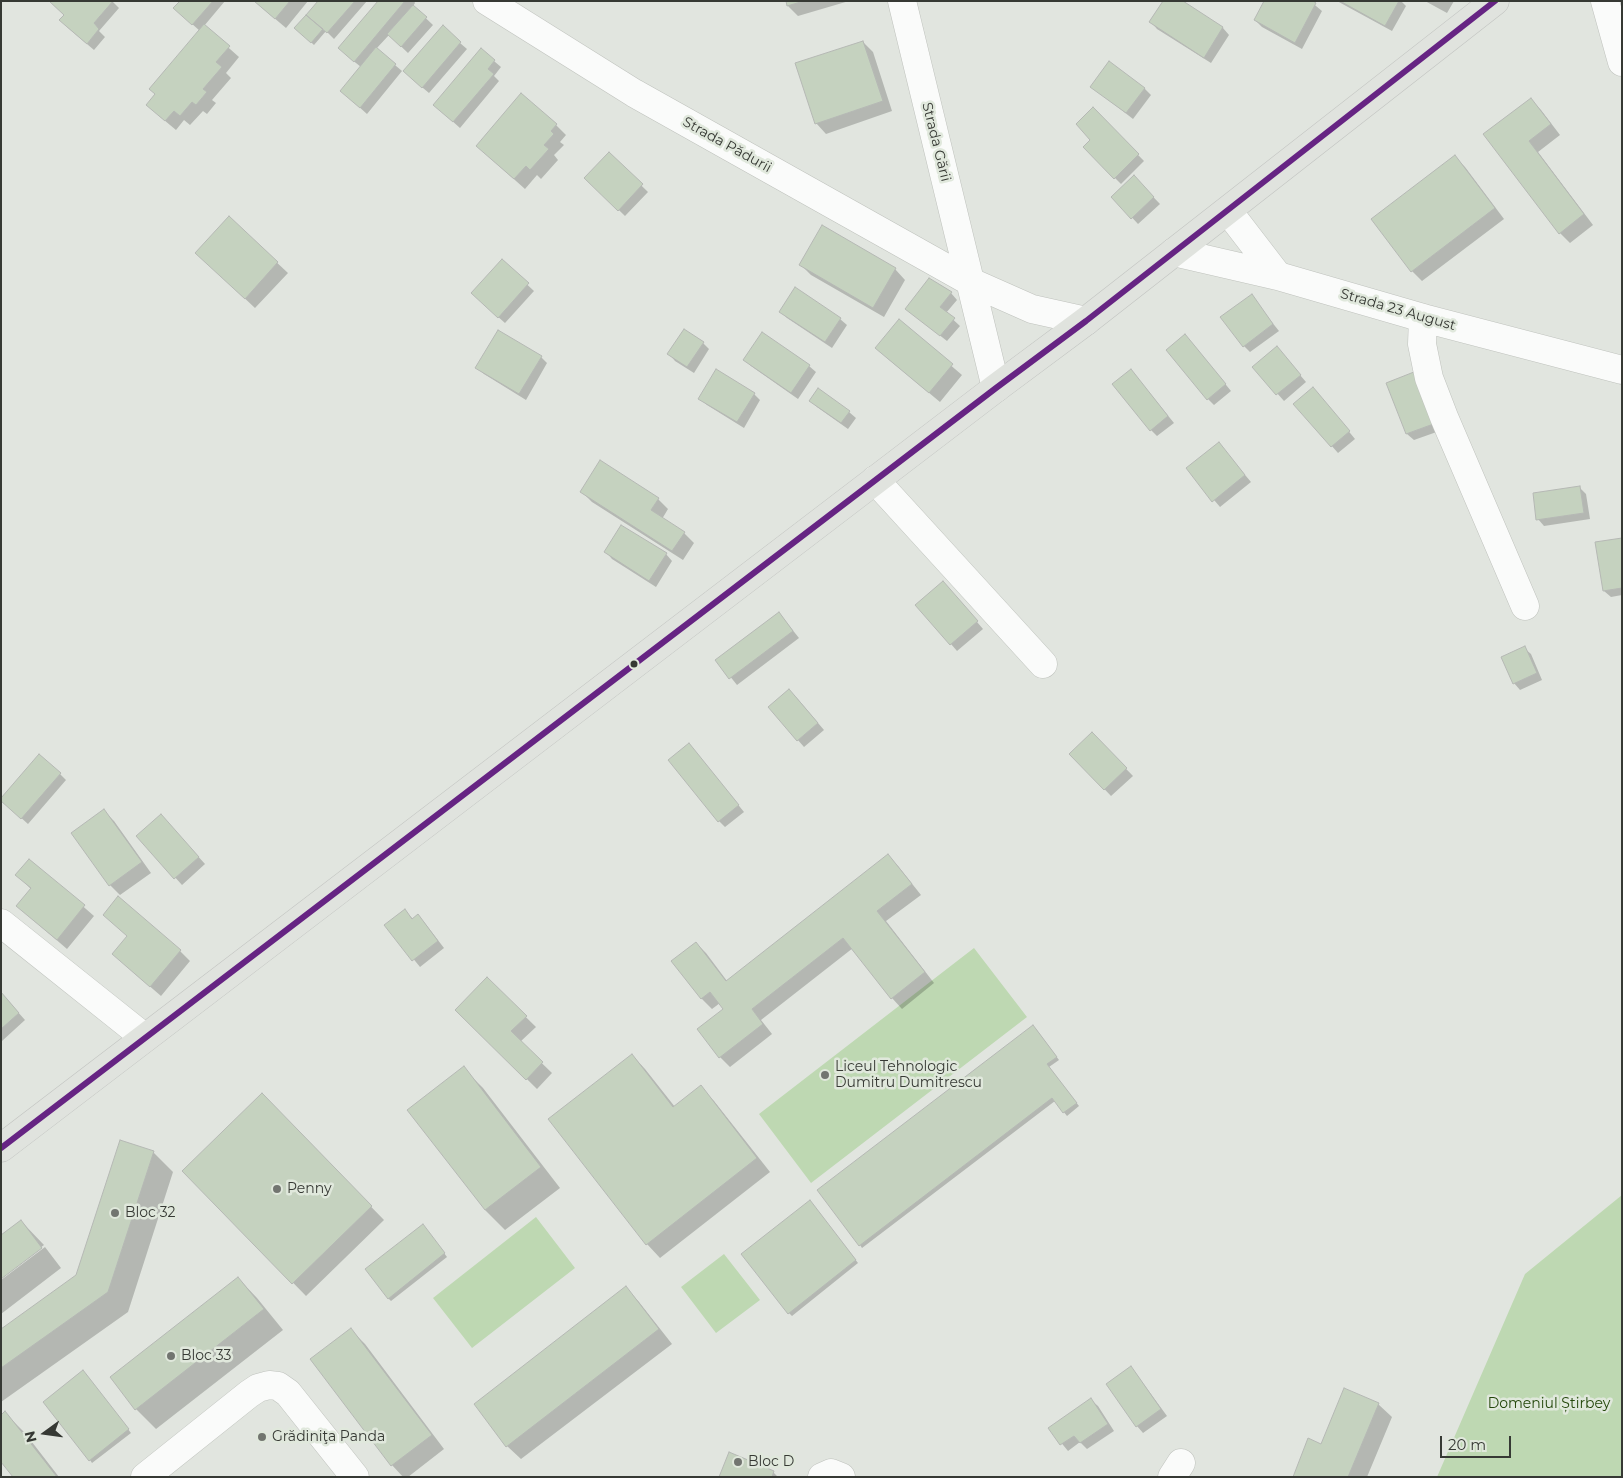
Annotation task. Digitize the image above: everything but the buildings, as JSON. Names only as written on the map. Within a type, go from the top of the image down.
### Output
[{"type":"main road","points":[[1,1148],[144,1037],[1086,321],[1495,1]]},
{"type":"street","name":"Strada Pădurii","points":[[487,1],[634,93],[971,282],[1032,308],[1086,321]]},
{"type":"street","name":"Strada Gării","points":[[902,1],[996,388]]},
{"type":"street","points":[[1605,1],[1622,62]]},
{"type":"street","points":[[1228,211],[1278,276]]},
{"type":"street","name":"Strada 23 August","points":[[1174,252],[1278,276],[1424,318],[1622,370]]},
{"type":"street","points":[[1424,318],[1422,344],[1429,378],[1525,606]]},
{"type":"street","points":[[875,480],[1042,664]]},
{"type":"street","points":[[1,923],[144,1037]]},
{"type":"street","points":[[145,1477],[249,1394],[258,1388],[269,1385],[278,1386],[288,1393],[355,1477]]},
{"type":"street","points":[[822,1477],[831,1473],[841,1477]]},
{"type":"green space","points":[[974,948],[1027,1017],[811,1183],[759,1114]]},
{"type":"green space","name":"Domeniul Știrbey","points":[[1622,1195],[1622,1477],[1437,1477],[1525,1274]]},
{"type":"green space","points":[[536,1217],[575,1268],[472,1348],[433,1298]]},
{"type":"green space","points":[[724,1254],[760,1300],[716,1333],[681,1287]]},
{"type":"transit line","points":[[1,1148],[1086,321],[1495,1]]},
{"type":"place","name":"Liceul Tehnologic Dumitru Dumitrescu","points":[[825,1075]]},
{"type":"place","name":"Penny","points":[[277,1189]]},
{"type":"place","name":"Bloc 32","points":[[115,1213]]},
{"type":"place","name":"Bloc 33","points":[[171,1356]]},
{"type":"place","name":"Grădiniţa Panda","points":[[262,1437]]},
{"type":"place","name":"Bloc D","points":[[738,1462]]}]
